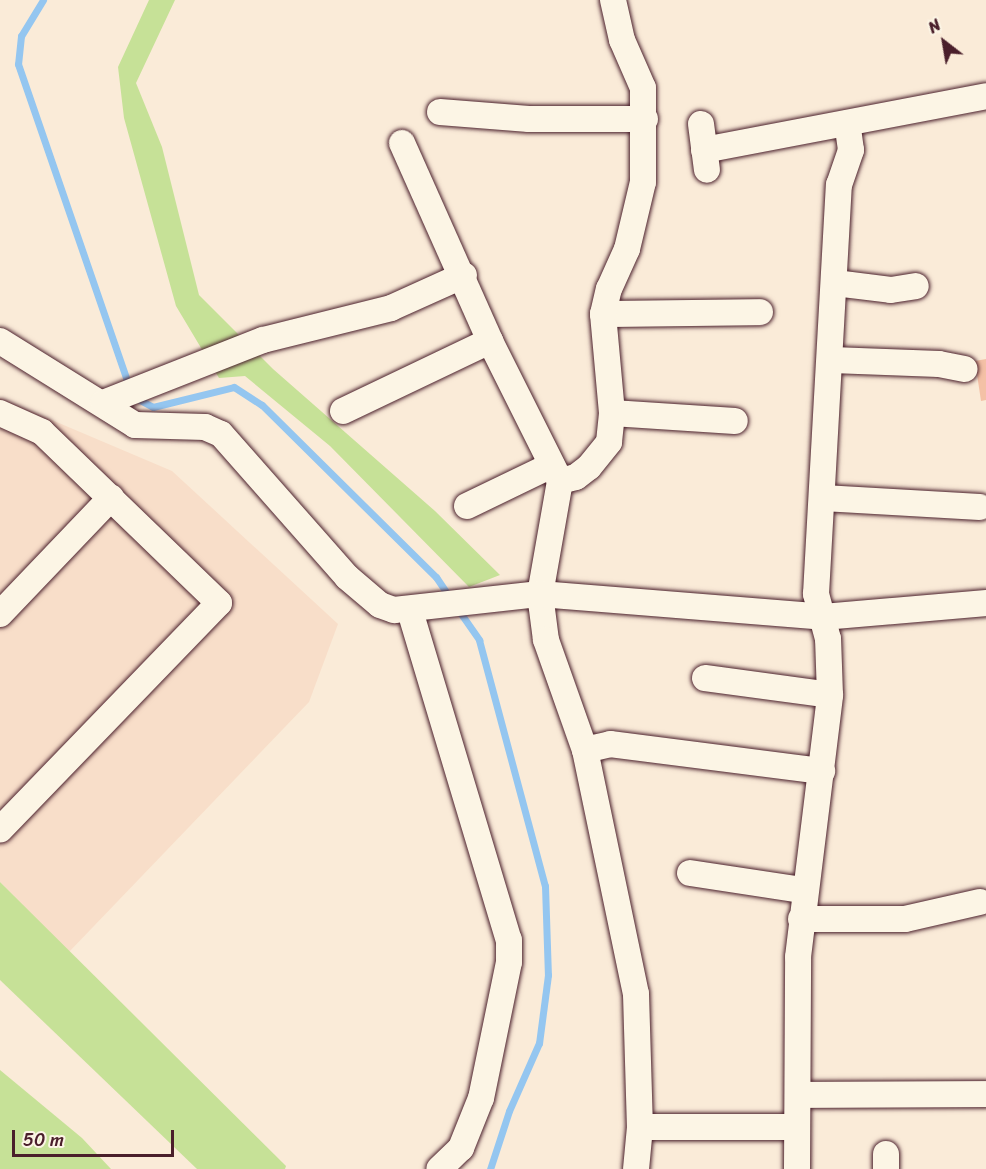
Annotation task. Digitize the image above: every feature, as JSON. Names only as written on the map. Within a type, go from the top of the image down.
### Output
[{"type":"street","points":[[467,506],[556,473],[576,477],[599,458],[609,442],[612,413],[603,314],[609,289],[627,249],[643,182],[645,119],[643,88],[622,40],[613,0]]},
{"type":"street","points":[[701,124],[706,160],[847,123],[986,96]]},
{"type":"street","points":[[440,112],[529,119],[645,119]]},
{"type":"street","points":[[797,1169],[803,890],[822,771],[830,695],[828,639],[816,594],[832,360],[839,185],[851,150],[847,123]]},
{"type":"street","points":[[402,143],[464,275],[490,340],[556,473],[540,594],[546,640],[585,750],[636,994],[640,1127],[636,1169]]},
{"type":"street","points":[[111,399],[263,340],[391,308],[464,275]]},
{"type":"street","points":[[835,283],[891,290],[916,286]]},
{"type":"street","points":[[603,314],[760,312]]},
{"type":"street","points":[[343,411],[490,340]]},
{"type":"street","points":[[0,341],[111,399],[135,425],[205,428],[221,434],[364,593],[380,605],[419,610],[488,599],[540,594],[823,617],[986,603]]},
{"type":"street","points":[[832,360],[939,364],[965,369]]},
{"type":"street","points":[[0,413],[42,432],[219,603],[0,830]]},
{"type":"street","points":[[612,413],[735,421]]},
{"type":"street","points":[[0,614],[111,498]]},
{"type":"street","points":[[823,498],[980,507]]},
{"type":"street","points":[[419,610],[509,940],[509,962],[481,1098],[461,1148],[439,1169]]},
{"type":"street","points":[[705,678],[830,695]]},
{"type":"street","points":[[585,750],[610,744],[822,771]]},
{"type":"street","points":[[690,873],[803,890]]},
{"type":"street","points":[[801,919],[905,919],[980,902]]},
{"type":"street","points":[[798,1095],[986,1094]]},
{"type":"street","points":[[640,1127],[797,1127]]},
{"type":"shaded area","points":[[0,398],[172,471],[338,624],[309,702],[69,952],[0,882]]},
{"type":"green space","points":[[149,0],[175,0],[136,83],[162,147],[199,295],[273,369],[435,511],[500,575],[469,587],[330,446],[245,376],[219,378],[176,306],[124,118],[118,67]]},
{"type":"green space","points":[[0,882],[286,1166],[285,1169],[197,1169],[0,980]]},
{"type":"green space","points":[[0,1070],[82,1138],[111,1169],[0,1169]]},
{"type":"building","points":[[986,359],[986,400],[981,401],[975,361]]},
{"type":"waterway","points":[[43,0],[21,36],[18,64],[129,386]]},
{"type":"waterway","points":[[136,398],[153,407],[234,387],[262,405],[436,577],[450,598]]},
{"type":"waterway","points":[[457,608],[479,640],[545,886],[548,975],[539,1043],[509,1111],[490,1169]]}]
